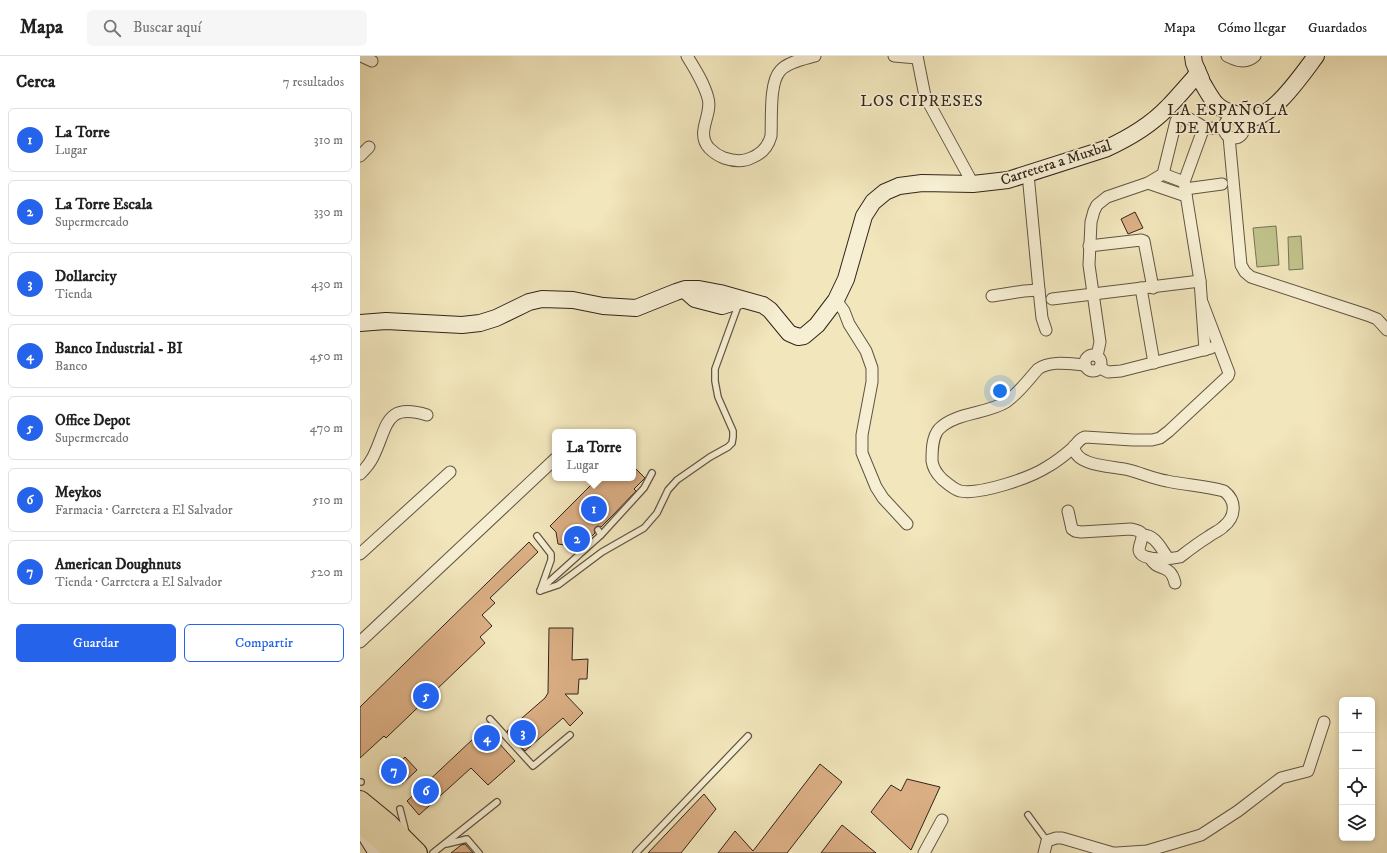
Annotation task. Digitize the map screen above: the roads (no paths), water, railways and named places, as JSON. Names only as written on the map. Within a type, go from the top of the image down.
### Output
[{"type":"highway","points":[[360,788],[368,806],[407,850]]},
{"type":"highway","points":[[360,822],[407,850]]},
{"type":"street","points":[[361,56],[372,61]]},
{"type":"street","points":[[687,56],[708,97],[709,107],[703,129],[705,143],[710,149],[721,156],[731,160],[740,161],[750,159],[758,155],[765,150],[769,143],[771,136],[774,84],[780,71],[796,62],[815,56]]},
{"type":"street","points":[[894,56],[917,57],[925,96],[970,180]]},
{"type":"street","points":[[1227,56],[1238,61],[1245,61],[1255,56]]},
{"type":"street","points":[[1226,124],[1234,138],[1239,136],[1243,131],[1246,121],[1262,115],[1272,108],[1289,91],[1316,56]]},
{"type":"street","name":"Carretera a Muxbal","points":[[360,323],[386,321],[462,325],[480,323],[496,318],[528,302],[542,299],[573,300],[603,306],[636,308],[676,292],[699,289],[720,293],[763,305],[770,310],[789,333],[798,337],[804,336],[817,325],[836,300],[846,279],[864,216],[873,202],[885,192],[898,186],[922,183],[970,180],[997,182],[1093,154],[1120,142],[1153,120],[1168,107],[1197,71],[1226,124],[1237,115],[1246,121]]},
{"type":"street","points":[[1100,368],[1101,362],[1097,356],[1100,342],[1089,265],[1091,222],[1097,204],[1107,197],[1148,183],[1163,174],[1178,119],[1182,117],[1189,119],[1198,122],[1204,127],[1226,124]]},
{"type":"street","points":[[1226,124],[1241,265],[1244,272],[1251,277],[1377,319],[1387,330]]},
{"type":"street","points":[[1204,127],[1185,189],[1200,281],[1205,350]]},
{"type":"street","points":[[360,156],[369,147]]},
{"type":"street","points":[[1028,174],[1042,318],[1046,330]]},
{"type":"street","points":[[1163,174],[1185,189]]},
{"type":"street","points":[[1148,183],[1185,189],[1222,184]]},
{"type":"street","points":[[1089,246],[1141,240],[1144,241],[1146,244],[1153,288]]},
{"type":"street","points":[[1052,299],[1141,288],[1153,288],[1200,281]]},
{"type":"street","points":[[1141,288],[1154,363]]},
{"type":"street","points":[[992,296],[1039,290]]},
{"type":"street","points":[[836,300],[844,311],[849,324],[866,351],[872,368],[872,382],[862,435],[862,453],[882,498],[907,524]]},
{"type":"street","points":[[1085,365],[1052,363],[1042,365],[1016,394],[1006,402],[974,414],[955,418],[946,423],[940,428],[934,438],[932,462],[936,472],[953,488],[967,492],[975,491],[1028,477],[1047,467],[1085,437],[1133,440],[1152,440],[1160,438],[1228,376],[1229,373],[1202,302]]},
{"type":"street","points":[[1100,368],[1105,372],[1113,372],[1218,346]]},
{"type":"street","points":[[1097,356],[1094,355],[1088,357],[1085,361],[1085,365],[1088,370],[1091,371],[1098,370],[1100,368]]},
{"type":"street","points":[[360,474],[373,457],[383,430],[393,417],[400,412],[407,411],[415,411],[427,415]]},
{"type":"street","points":[[1074,446],[1074,451],[1080,458],[1093,464],[1128,469],[1164,481],[1216,488],[1229,495],[1234,504],[1234,512],[1230,520],[1223,527],[1180,557],[1144,557],[1140,554],[1139,549],[1142,535]]},
{"type":"street","points":[[360,642],[552,462]]},
{"type":"street","points":[[360,554],[450,472]]},
{"type":"street","points":[[1068,511],[1072,529],[1075,531],[1137,530],[1141,532],[1142,535],[1153,538],[1168,558]]},
{"type":"street","points":[[1150,558],[1157,566],[1171,572],[1175,583]]},
{"type":"street","points":[[1044,853],[1047,841],[1056,838],[1062,838],[1117,853],[1147,851],[1201,834],[1238,811],[1281,778],[1308,771],[1324,722]]},
{"type":"street","points":[[924,853],[942,820]]},
{"type":"street","points":[[360,826],[377,853]]},
{"type":"lane","points":[[540,591],[558,585],[602,552],[644,528],[657,513],[668,490],[676,480],[732,443],[734,437],[733,430],[718,397],[715,381],[715,369],[747,301]]},
{"type":"lane","points":[[540,591],[644,488],[652,473]]},
{"type":"lane","points":[[537,536],[551,554],[551,560],[540,591]]},
{"type":"lane","points":[[490,719],[533,766],[570,735]]},
{"type":"lane","points":[[636,853],[748,736]]},
{"type":"lane","points":[[433,853],[497,802]]},
{"type":"lane","points":[[400,809],[407,850]]},
{"type":"lane","points":[[1028,815],[1047,841]]},
{"type":"lane","points":[[444,844],[467,839],[478,853]]},
{"type":"place","name":"La Torre","points":[[594,509]]},
{"type":"place","name":"La Torre Escala","points":[[577,539]]},
{"type":"place","name":"Office Depot","points":[[426,696]]},
{"type":"place","name":"Dollarcity","points":[[523,733]]},
{"type":"place","name":"Banco Industrial - BI","points":[[487,738]]},
{"type":"place","name":"American Doughnuts","points":[[394,771]]},
{"type":"place","name":"Meykos","points":[[426,791]]},
{"type":"district","name":"LOS CIPRESES","points":[[922,101]]},
{"type":"district","name":"LA ESPAÑOLA DE MUXBAL","points":[[1228,119]]}]
